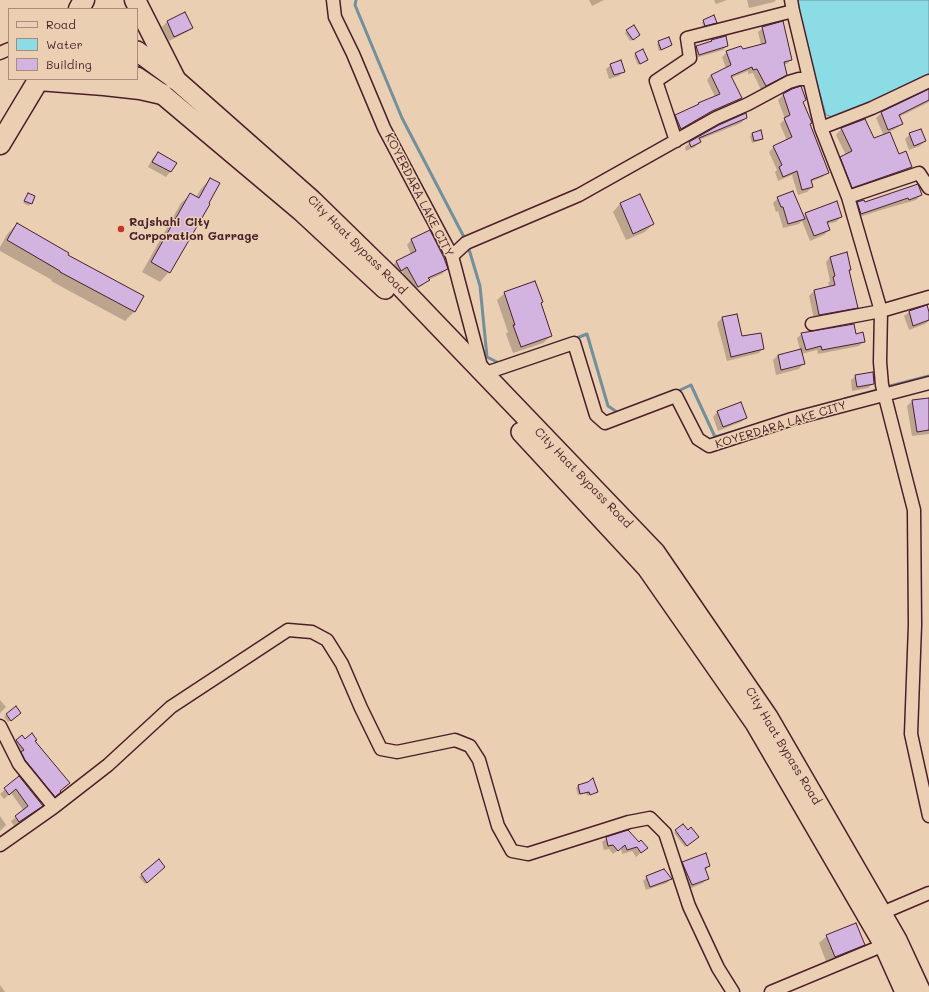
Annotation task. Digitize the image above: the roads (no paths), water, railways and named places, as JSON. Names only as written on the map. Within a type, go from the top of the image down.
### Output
[{"type":"highway","points":[[0,144],[38,80],[140,89],[169,87],[135,0]]},
{"type":"main road","name":"City Haat Bypass Road","points":[[138,52],[169,87],[386,291],[464,370],[647,568],[755,723],[905,992]]},
{"type":"main road","name":"City Haat Bypass Road","points":[[138,77],[169,87],[312,200],[396,282],[655,552],[768,717],[882,913],[897,940],[921,992]]},
{"type":"street","name":"KOYERDARA LAKE CITY","points":[[333,0],[334,17],[353,54],[384,128],[452,256],[483,374],[574,343],[596,415],[606,422],[676,396],[698,439],[709,446],[884,391],[929,383]]},
{"type":"street","points":[[676,141],[656,81],[690,58],[687,38],[792,6],[821,128],[848,197],[881,311],[880,362],[884,391],[914,510],[915,626],[911,734],[929,816]]},
{"type":"street","points":[[452,256],[466,242],[579,195],[716,118],[748,104],[789,82],[800,79],[809,79]]},
{"type":"street","points":[[821,128],[872,108],[929,81]]},
{"type":"street","points":[[848,197],[919,173],[929,188]]},
{"type":"street","points":[[812,324],[881,311],[929,297]]},
{"type":"street","points":[[0,845],[54,807],[108,765],[171,707],[288,630],[312,632],[327,640],[342,664],[381,749],[397,752],[455,740],[470,746],[479,760],[498,826],[512,851],[528,854],[629,822],[650,818],[665,833],[689,906],[718,968],[733,992]]},
{"type":"street","points":[[0,726],[19,764],[54,807]]},
{"type":"street","points":[[882,913],[929,892]]},
{"type":"street","points":[[771,992],[880,947],[897,992]]},
{"type":"water","points":[[794,0],[929,0],[929,77],[849,112],[833,117],[826,115]]},
{"type":"waterway","points":[[356,0],[355,5],[402,118],[465,239]]},
{"type":"waterway","points":[[468,246],[480,286],[487,357],[501,364]]},
{"type":"waterway","points":[[574,339],[587,334],[608,406],[620,414]]},
{"type":"waterway","points":[[886,387],[929,376]]},
{"type":"waterway","points":[[676,392],[691,385],[715,437],[746,428]]},
{"type":"waterway","points":[[844,399],[881,389]]},
{"type":"place","name":"Rajshahi City Corporation Garrage","points":[[121,229]]}]
